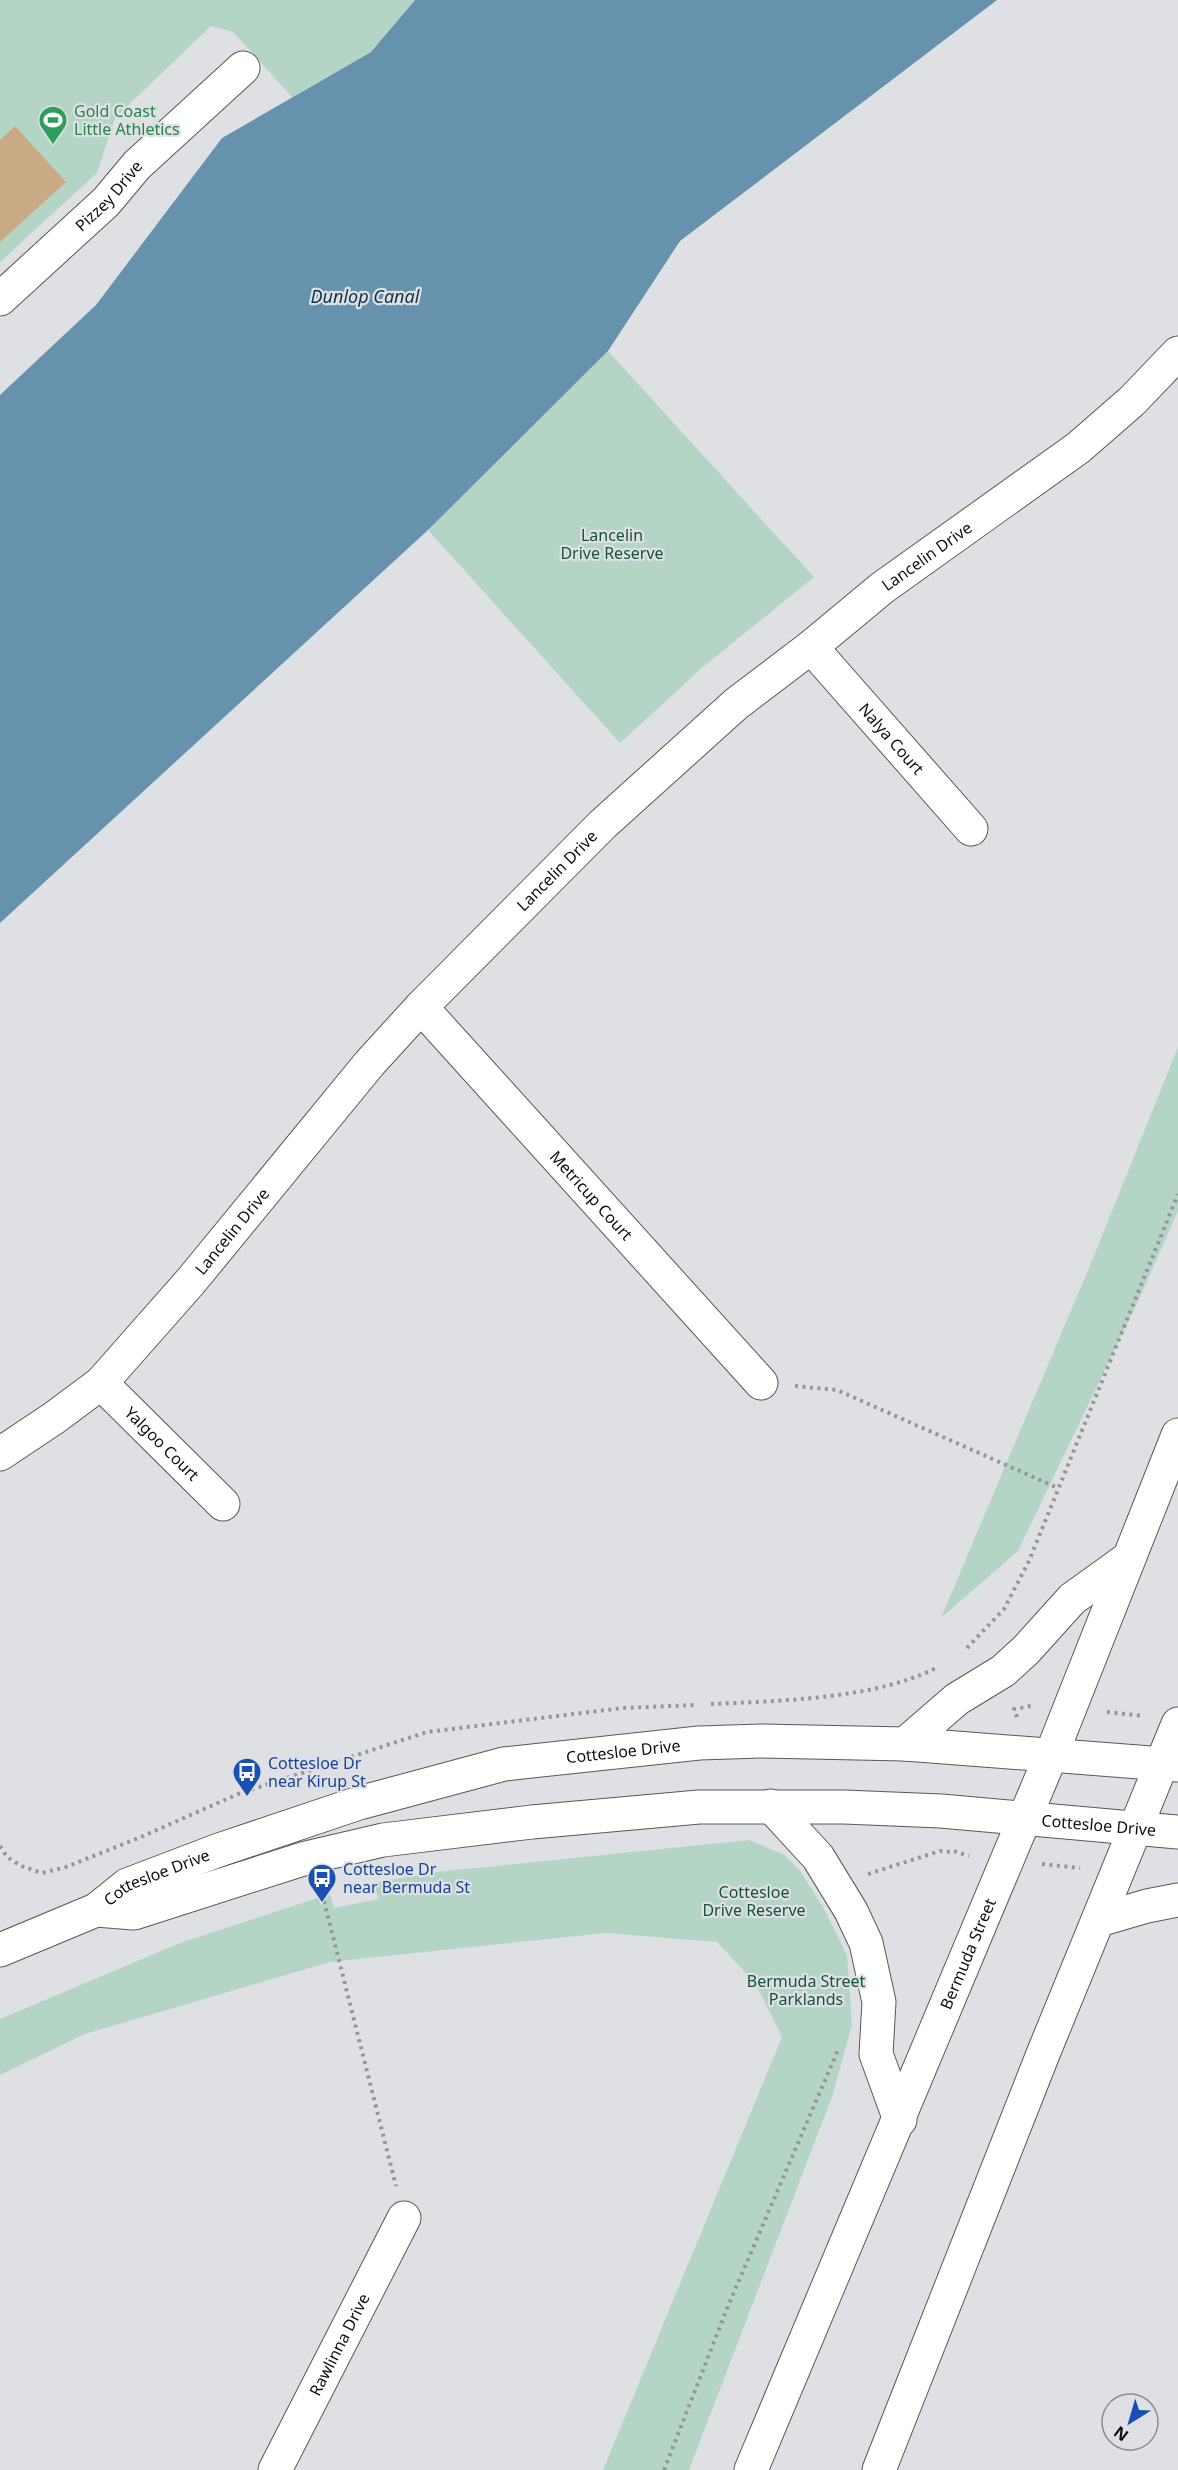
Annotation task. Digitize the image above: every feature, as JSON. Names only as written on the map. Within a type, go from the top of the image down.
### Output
[{"type":"main road","name":"Pizzey Drive","points":[[0,299],[106,202],[137,165],[243,68]]},
{"type":"main road","name":"Lancelin Drive","points":[[0,1454],[54,1418],[100,1383],[191,1281],[321,1121],[421,1007],[554,872],[672,759],[736,704],[811,647],[882,588],[1078,448],[1132,401],[1178,353]]},
{"type":"main road","name":"Nalya Court","points":[[811,647],[971,830]]},
{"type":"main road","name":"Metricup Court","points":[[421,1007],[761,1383]]},
{"type":"main road","name":"Yalgoo Court","points":[[100,1383],[223,1504]]},
{"type":"main road","name":"Bermuda Street","points":[[751,2470],[900,2120],[1052,1753],[1178,1435]]},
{"type":"main road","points":[[905,1744],[957,1699],[1003,1671],[1026,1650],[1072,1599],[1129,1558]]},
{"type":"main road","points":[[879,2470],[1099,1920],[1137,1828],[1170,1765],[1178,1724]]},
{"type":"main road","name":"Cottesloe Drive","points":[[2,1945],[96,1910],[127,1885],[219,1850],[359,1803],[504,1764],[699,1743],[761,1740],[905,1744],[1052,1753],[1170,1765]]},
{"type":"main road","points":[[771,1806],[818,1857],[851,1911],[866,1944],[879,2002],[876,2054],[900,2120]]},
{"type":"main road","name":"Cottesloe Drive","points":[[96,1910],[134,1912],[306,1858],[418,1835],[619,1813],[699,1807],[771,1806],[930,1811],[1178,1832]]},
{"type":"main road","points":[[1099,1920],[1178,1900]]},
{"type":"main road","name":"Rawlinna Drive","points":[[275,2470],[404,2218]]},
{"type":"path","points":[[967,1648],[1004,1609],[1029,1561],[1178,1194]]},
{"type":"path","points":[[761,1383],[837,1390],[1058,1488]]},
{"type":"path","points":[[1017,1718],[1014,1709],[1036,1706]]},
{"type":"path","points":[[0,1846],[7,1857],[21,1866],[42,1872],[66,1867],[141,1837]]},
{"type":"path","points":[[859,1877],[940,1851],[954,1852]]},
{"type":"path","points":[[970,1856],[1119,1872]]},
{"type":"path","points":[[324,1901],[404,2218]]},
{"type":"path","points":[[664,2470],[728,2306],[839,2047]]},
{"type":"green space","name":"Gold Coast Little Athletics","points":[[0,0],[415,0],[371,52],[292,97],[233,32],[211,26],[115,118],[97,173],[0,262]]},
{"type":"green space","name":"Lancelin Drive Reserve","points":[[608,351],[814,577],[703,667],[620,743],[428,530]]},
{"type":"green space","points":[[1178,1047],[1178,1211],[1139,1299],[1018,1551],[941,1618],[1094,1256]]},
{"type":"green space","points":[[749,1840],[785,1855],[801,1872],[823,1907],[847,1955],[852,2025],[832,2097],[689,2470],[603,2470],[782,2037],[755,1983],[717,1942],[606,1933],[330,1962],[85,2034],[0,2075],[0,2019],[180,1943],[330,1894],[334,1908],[379,1899],[373,1883],[437,1872]]},
{"type":"water","name":"Dunlop Canal","points":[[415,0],[997,0],[680,241],[608,351],[428,530],[0,923],[0,395],[96,305],[222,138],[371,52]]},
{"type":"building","points":[[15,126],[66,182],[0,242],[0,140]]},
{"type":"place","name":"Gold Coast Little Athletics","points":[[53,146]]},
{"type":"place","name":"Cottesloe Dr near Kirup St","points":[[247,1798]]},
{"type":"place","name":"Cottesloe Dr near Bermuda St","points":[[322,1904]]},
{"type":"park label","name":"Cottesloe Drive Reserve","points":[[754,1901]]},
{"type":"park label","name":"Bermuda Street Parklands","points":[[806,1990]]}]
